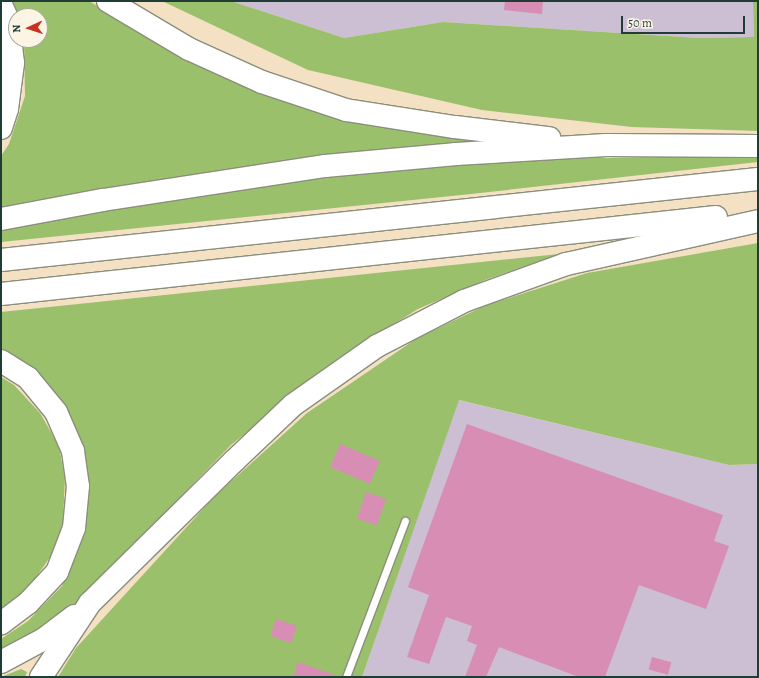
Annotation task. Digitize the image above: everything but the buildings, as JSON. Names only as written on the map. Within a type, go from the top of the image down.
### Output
[{"type":"highway","points":[[108,1],[189,49],[262,82],[346,110],[455,127],[606,145]]},
{"type":"highway","points":[[1,5],[8,20],[13,63],[7,109],[1,128]]},
{"type":"highway","points":[[1,219],[103,200],[325,166],[456,154],[606,145],[758,146]]},
{"type":"highway","points":[[1,260],[758,179]]},
{"type":"highway","points":[[1,294],[758,213]]},
{"type":"highway","points":[[1,662],[44,640],[90,603],[234,460],[294,405],[377,346],[464,301],[566,264],[758,221]]},
{"type":"highway","points":[[1,361],[28,378],[56,412],[73,451],[78,486],[74,528],[57,572],[28,603],[1,623]]},
{"type":"highway","points":[[41,677],[90,603]]},
{"type":"lane","points":[[346,677],[405,521]]},
{"type":"shaded area","points":[[231,1],[753,1],[754,37],[699,38],[443,22],[344,38]]},
{"type":"shaded area","points":[[458,400],[729,465],[758,464],[758,677],[362,677]]},
{"type":"green space","points":[[13,1],[89,1],[163,45],[398,128],[498,146],[1,210],[1,156],[9,144],[25,96],[24,48],[48,48],[48,8],[15,8]]},
{"type":"green space","points":[[162,1],[231,1],[344,38],[443,22],[699,38],[754,37],[753,1],[758,1],[758,131],[632,127],[482,110],[308,70]]},
{"type":"green space","points":[[758,157],[758,162],[471,194],[1,242],[1,229],[124,206],[287,182],[466,164],[589,158]]},
{"type":"green space","points":[[758,243],[758,464],[729,465],[459,400],[362,677],[58,677],[76,648],[215,496],[307,413],[416,339],[484,306],[587,273]]},
{"type":"green space","points":[[559,254],[485,280],[418,309],[340,357],[231,445],[79,601],[33,634],[1,650],[1,639],[28,621],[62,586],[82,541],[88,491],[79,437],[54,391],[23,361],[1,351],[1,312]]},
{"type":"green space","points":[[1,377],[14,385],[40,413],[59,446],[65,478],[63,522],[53,553],[22,597],[1,612]]},
{"type":"green space","points":[[21,669],[27,672],[25,677],[1,677]]}]
